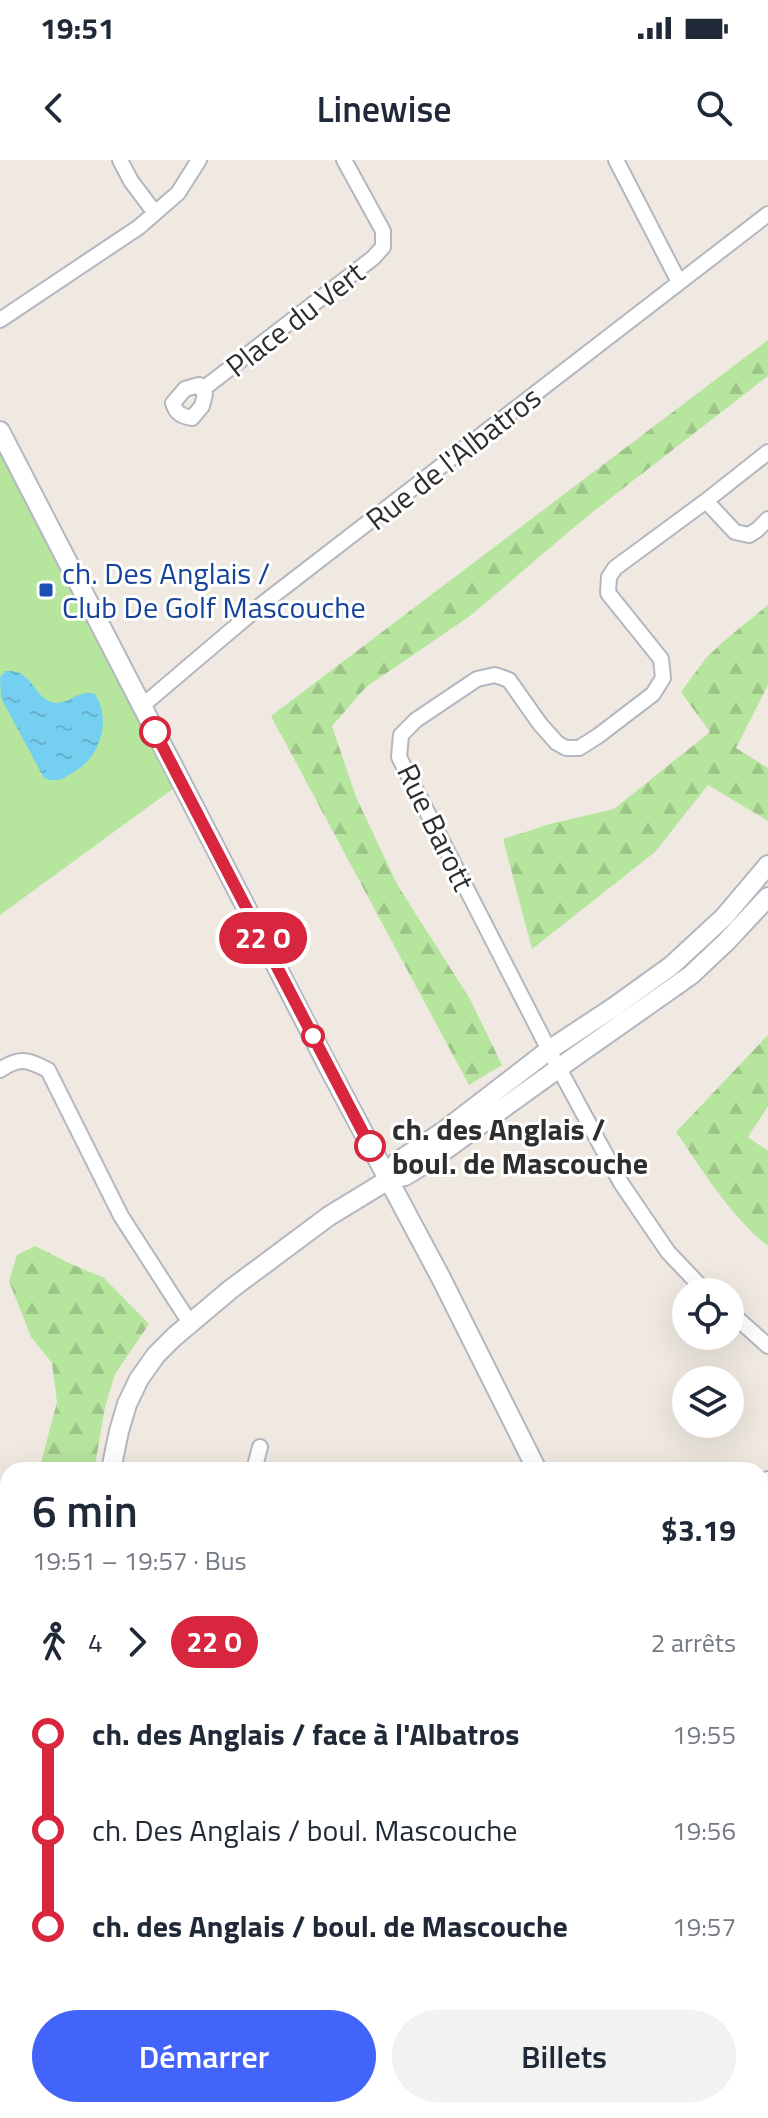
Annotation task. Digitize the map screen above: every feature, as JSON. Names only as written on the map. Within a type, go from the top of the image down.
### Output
[{"type":"street","points":[[120,160],[155,213]]},
{"type":"street","points":[[0,320],[139,227],[178,193],[199,160]]},
{"type":"street","name":"Place du Vert","points":[[203,389],[373,258],[383,247],[383,231],[344,160]]},
{"type":"street","points":[[616,160],[679,282]]},
{"type":"street","name":"Rue de l'Albatros","points":[[142,706],[261,605],[768,214]]},
{"type":"street","points":[[0,431],[435,1266],[533,1462]]},
{"type":"street","name":"Rue Barott","points":[[693,1278],[668,1252],[621,1183],[558,1068],[399,757],[401,735],[416,720],[477,679],[495,675],[509,680],[540,724],[557,743],[566,748],[579,748],[646,700],[663,678],[661,659],[608,593],[609,577],[615,568],[768,452]]},
{"type":"street","points":[[706,501],[735,532],[749,535],[768,519]]},
{"type":"street","points":[[388,1180],[397,1162],[444,1131],[549,1050],[671,966],[724,917],[768,865]]},
{"type":"street","points":[[113,1462],[127,1404],[139,1379],[156,1355],[190,1323],[295,1239],[388,1180],[405,1176],[424,1164],[691,975],[768,897]]},
{"type":"street","points":[[0,1070],[12,1062],[30,1061],[48,1070],[121,1216],[190,1323]]},
{"type":"street","points":[[744,1325],[768,1346]]},
{"type":"street","points":[[256,1462],[260,1447]]},
{"type":"green space","points":[[768,340],[768,376],[585,518],[470,616],[366,687],[332,726],[356,797],[398,886],[470,999],[502,1065],[469,1085],[271,716]]},
{"type":"green space","points":[[0,429],[181,783],[0,915]]},
{"type":"green space","points":[[768,605],[768,685],[736,748],[768,768],[768,821],[708,785],[655,852],[532,949],[503,839],[614,809],[710,732],[681,692],[706,658]]},
{"type":"green space","points":[[768,1035],[768,1106],[748,1137],[768,1151],[768,1246],[730,1207],[676,1132]]},
{"type":"green space","points":[[35,1246],[104,1278],[149,1324],[115,1374],[105,1407],[95,1462],[41,1462],[57,1402],[52,1363],[31,1337],[9,1281],[17,1255]]},
{"type":"water","points":[[6,671],[22,674],[45,699],[52,702],[95,694],[103,715],[103,727],[97,748],[83,765],[59,780],[44,778],[1,698],[0,677]]},
{"type":"bus line","points":[[155,732],[370,1146]]},
{"type":"place","name":"ch. Des Anglais / Club De Golf Mascouche","points":[[46,590]]},
{"type":"place","name":"ch. des Anglais / boul. de Mascouche","points":[[370,1146]]}]
